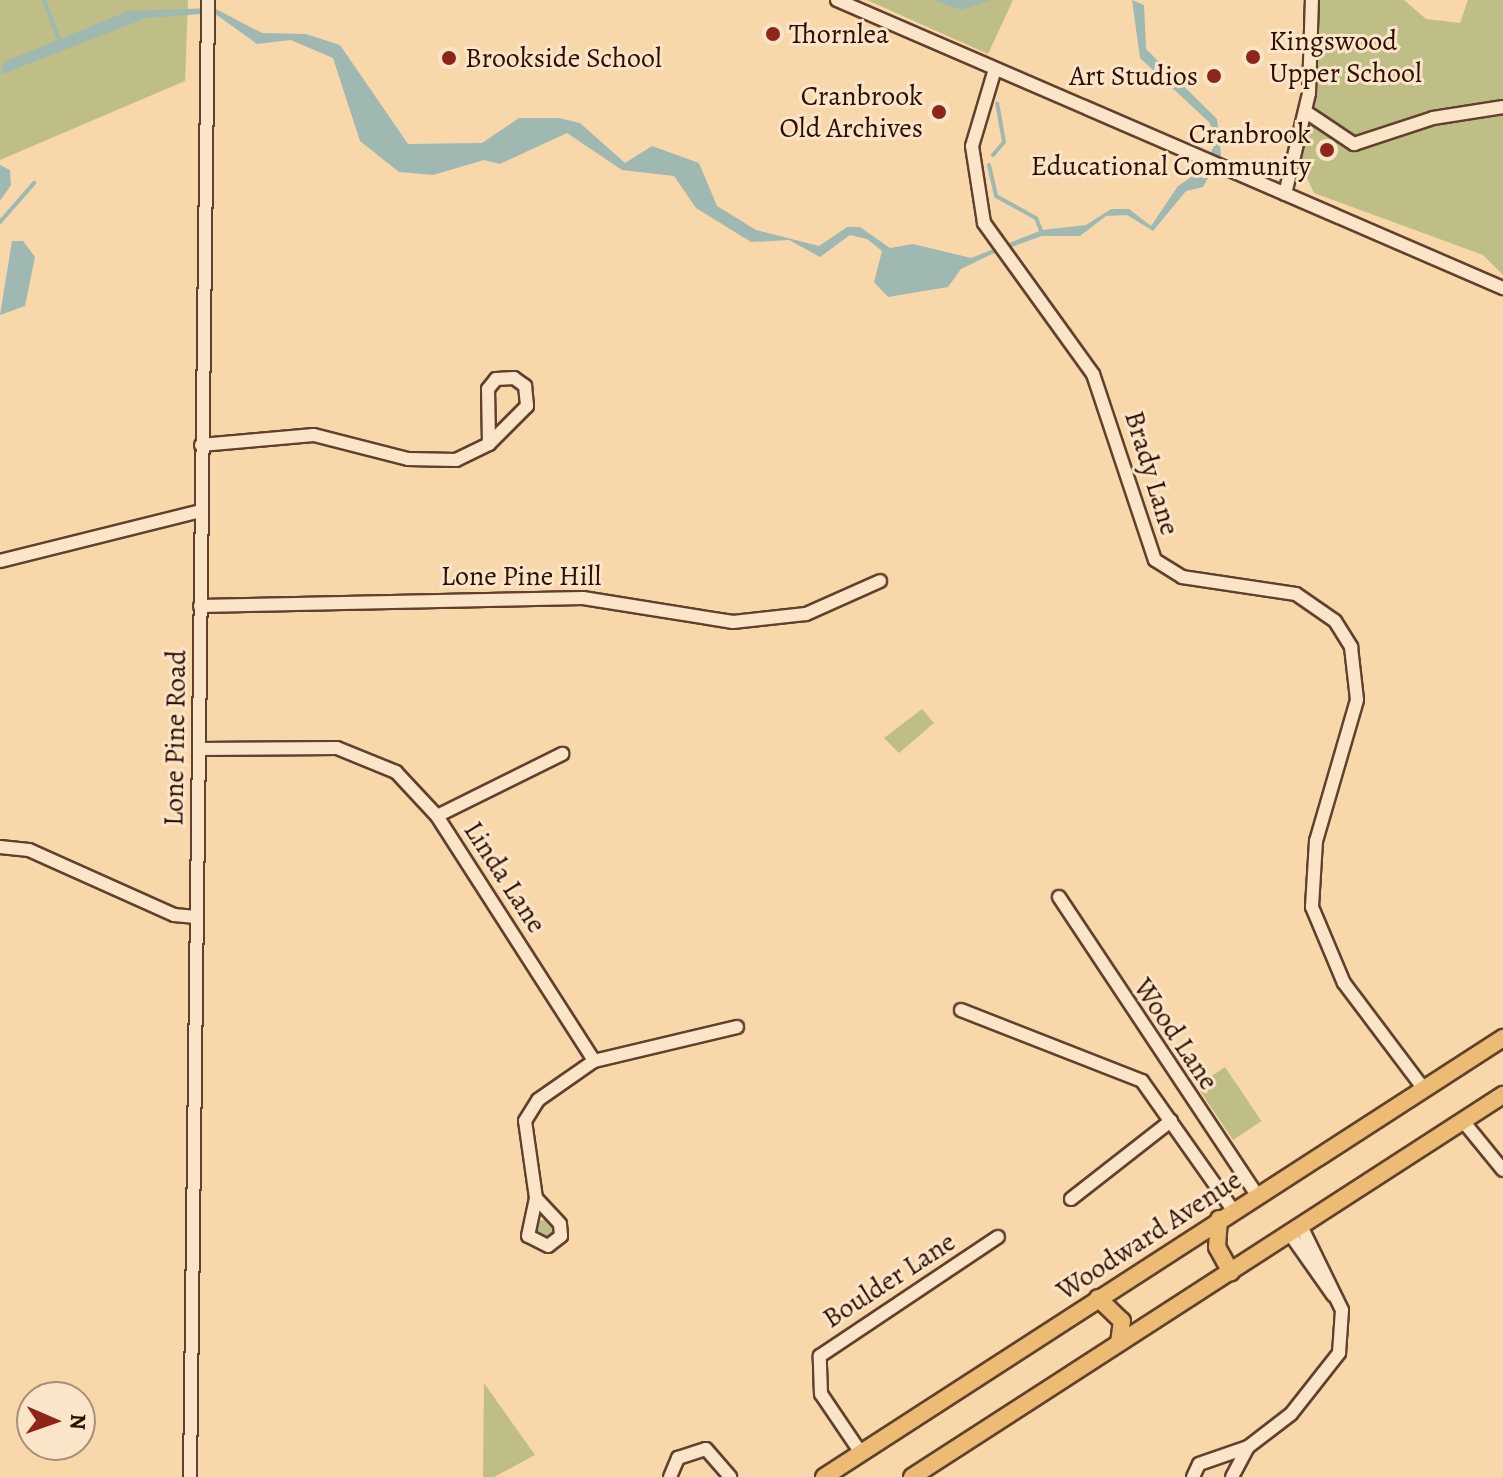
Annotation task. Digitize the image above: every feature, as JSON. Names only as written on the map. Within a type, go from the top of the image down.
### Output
[{"type":"main road","name":"Woodward Avenue","points":[[824,1477],[1503,1038]]},
{"type":"main road","points":[[912,1477],[1503,1095]]},
{"type":"main road","points":[[1226,1215],[1217,1247],[1231,1272]]},
{"type":"main road","points":[[1098,1298],[1122,1321],[1119,1343]]},
{"type":"street","points":[[837,0],[1192,159],[1285,194],[1503,288]]},
{"type":"street","points":[[1285,194],[1306,112],[1312,0]]},
{"type":"street","name":"Lone Pine Road","points":[[190,1477],[208,3]]},
{"type":"street","name":"Brady Lane","points":[[995,69],[975,124],[971,168],[998,251],[1093,374],[1155,560],[1182,577],[1296,594],[1344,632],[1357,663],[1357,700],[1316,841],[1312,907],[1344,983],[1424,1089]]},
{"type":"street","points":[[1306,112],[1354,144],[1433,118],[1503,107]]},
{"type":"street","points":[[201,445],[314,435],[445,463],[489,444],[527,406],[525,386],[514,378],[496,379],[488,389],[489,444]]},
{"type":"street","points":[[0,561],[201,511]]},
{"type":"street","name":"Lone Pine Hill","points":[[200,606],[583,598],[733,622],[806,614],[880,581]]},
{"type":"street","name":"Linda Lane","points":[[199,749],[352,751],[396,772],[437,816],[594,1061]]},
{"type":"street","points":[[437,816],[562,754]]},
{"type":"street","points":[[0,847],[29,850],[174,915],[196,917]]},
{"type":"street","name":"Wood Lane","points":[[1059,897],[1257,1195]]},
{"type":"street","points":[[961,1010],[1128,1072],[1171,1121],[1226,1215]]},
{"type":"street","points":[[536,1198],[527,1114],[594,1061],[737,1027]]},
{"type":"street","points":[[1071,1199],[1171,1121]]},
{"type":"street","points":[[1463,1121],[1503,1170]]},
{"type":"street","points":[[1232,1477],[1248,1447],[1330,1372],[1345,1335],[1340,1304],[1296,1230]]},
{"type":"street","name":"Boulder Lane","points":[[861,1453],[821,1394],[820,1356],[998,1237]]},
{"type":"street","points":[[1193,1477],[1202,1461],[1248,1447]]},
{"type":"street","points":[[670,1477],[678,1458],[706,1449],[721,1458],[730,1477]]},
{"type":"shaded area","points":[[0,0],[188,0],[185,81],[0,160]]},
{"type":"shaded area","points":[[867,0],[1013,0],[988,54]]},
{"type":"shaded area","points":[[1318,0],[1404,0],[1426,19],[1460,23],[1468,0],[1503,0],[1503,275],[1483,255],[1314,193],[1300,163],[1314,95]]},
{"type":"shaded area","points":[[922,709],[934,723],[899,753],[884,738]]},
{"type":"shaded area","points":[[1225,1067],[1261,1121],[1233,1140],[1197,1086]]},
{"type":"shaded area","points":[[544,1220],[551,1223],[554,1230],[551,1237],[544,1240],[537,1237],[534,1230],[537,1223]]},
{"type":"shaded area","points":[[484,1383],[535,1455],[494,1477],[483,1477]]},
{"type":"water","points":[[934,0],[990,0],[961,10]]},
{"type":"water","points":[[1132,0],[1144,5],[1146,49],[1217,119],[1221,155],[1203,187],[1186,191],[1153,231],[1127,215],[1106,216],[1080,236],[1042,236],[992,254],[961,269],[948,287],[888,297],[874,282],[882,251],[867,239],[850,235],[820,257],[789,240],[751,242],[696,208],[674,176],[622,170],[567,133],[500,164],[484,160],[433,175],[399,172],[360,141],[333,58],[291,40],[257,44],[214,13],[146,18],[0,75],[4,62],[128,11],[214,8],[262,33],[306,34],[340,45],[408,144],[482,143],[519,118],[559,118],[580,123],[625,163],[652,146],[699,163],[717,206],[756,230],[819,246],[847,227],[860,227],[890,248],[913,244],[971,258],[1042,230],[1086,225],[1111,209],[1129,209],[1151,226],[1178,186],[1203,169],[1214,146],[1210,123],[1140,58]]},
{"type":"water","points":[[0,165],[10,170],[11,185],[0,201]]},
{"type":"water","points":[[12,241],[23,241],[35,257],[25,306],[0,315]]},
{"type":"waterway","points":[[44,0],[61,45]]},
{"type":"waterway","points":[[993,155],[1004,142],[997,104]]},
{"type":"waterway","points":[[989,165],[996,196],[1036,218],[1042,233]]},
{"type":"waterway","points":[[0,222],[34,183]]},
{"type":"place","name":"Thornlea","points":[[773,34]]},
{"type":"place","name":"Kingswood Upper School","points":[[1253,57]]},
{"type":"place","name":"Brookside School","points":[[449,58]]},
{"type":"place","name":"Art Studios","points":[[1214,76]]},
{"type":"place","name":"Cranbrook Old Archives","points":[[939,112]]},
{"type":"place","name":"Cranbrook Educational Community","points":[[1327,150]]}]
